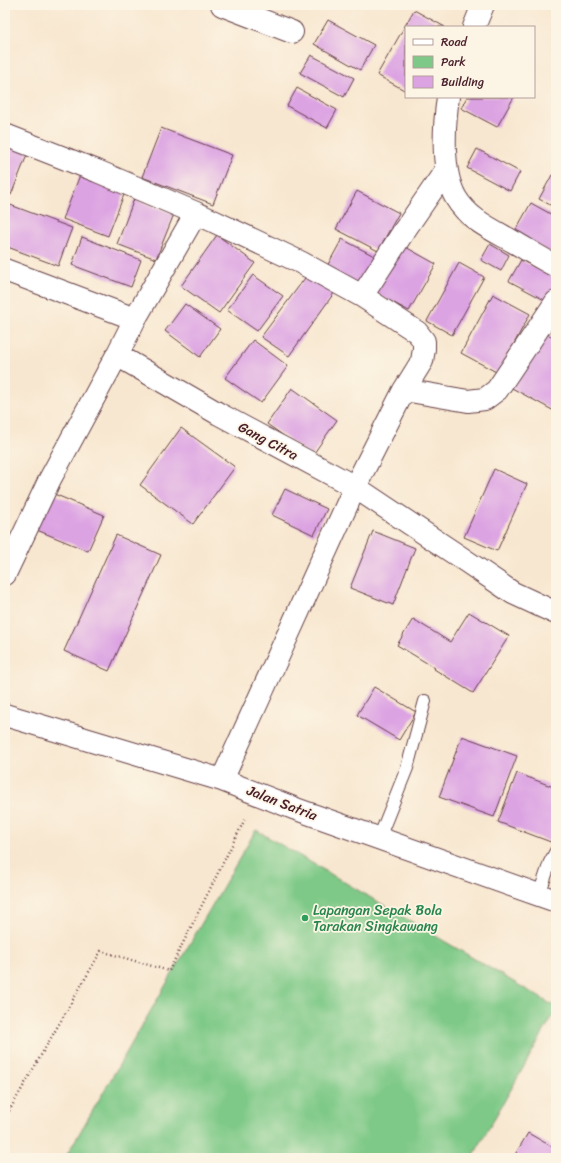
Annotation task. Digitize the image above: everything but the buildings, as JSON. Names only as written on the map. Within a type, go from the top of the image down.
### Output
[{"type":"street","points":[[222,5],[292,32]]},
{"type":"street","points":[[474,26],[483,5]]},
{"type":"street","points":[[448,98],[445,122],[446,170],[456,198],[464,210],[476,221],[556,266]]},
{"type":"street","points":[[5,135],[97,171],[196,213],[300,262],[362,296],[417,332],[424,341],[422,361],[404,390],[354,487],[222,780]]},
{"type":"street","points":[[362,296],[446,170]]},
{"type":"street","points":[[5,574],[50,479],[118,355],[135,319],[196,213]]},
{"type":"street","points":[[5,270],[135,319]]},
{"type":"street","points":[[404,390],[468,401],[485,398],[497,390],[556,302]]},
{"type":"street","name":"Gang Citra","points":[[118,355],[219,414],[354,487],[513,593],[556,613]]},
{"type":"street","name":"Jalan Satria","points":[[5,715],[222,780],[296,809],[547,898]]},
{"type":"lane","points":[[379,838],[407,768],[425,701]]},
{"type":"lane","points":[[547,898],[550,862],[556,851]]},
{"type":"path","points":[[5,1118],[101,951],[168,971],[258,794]]},
{"type":"green space","name":"Lapangan Sepak Bola Tarakan Singkawang","points":[[256,830],[556,1007],[556,1010],[472,1158],[65,1158]]},
{"type":"place","name":"Lapangan Sepak Bola Tarakan Singkawang","points":[[305,918]]}]
